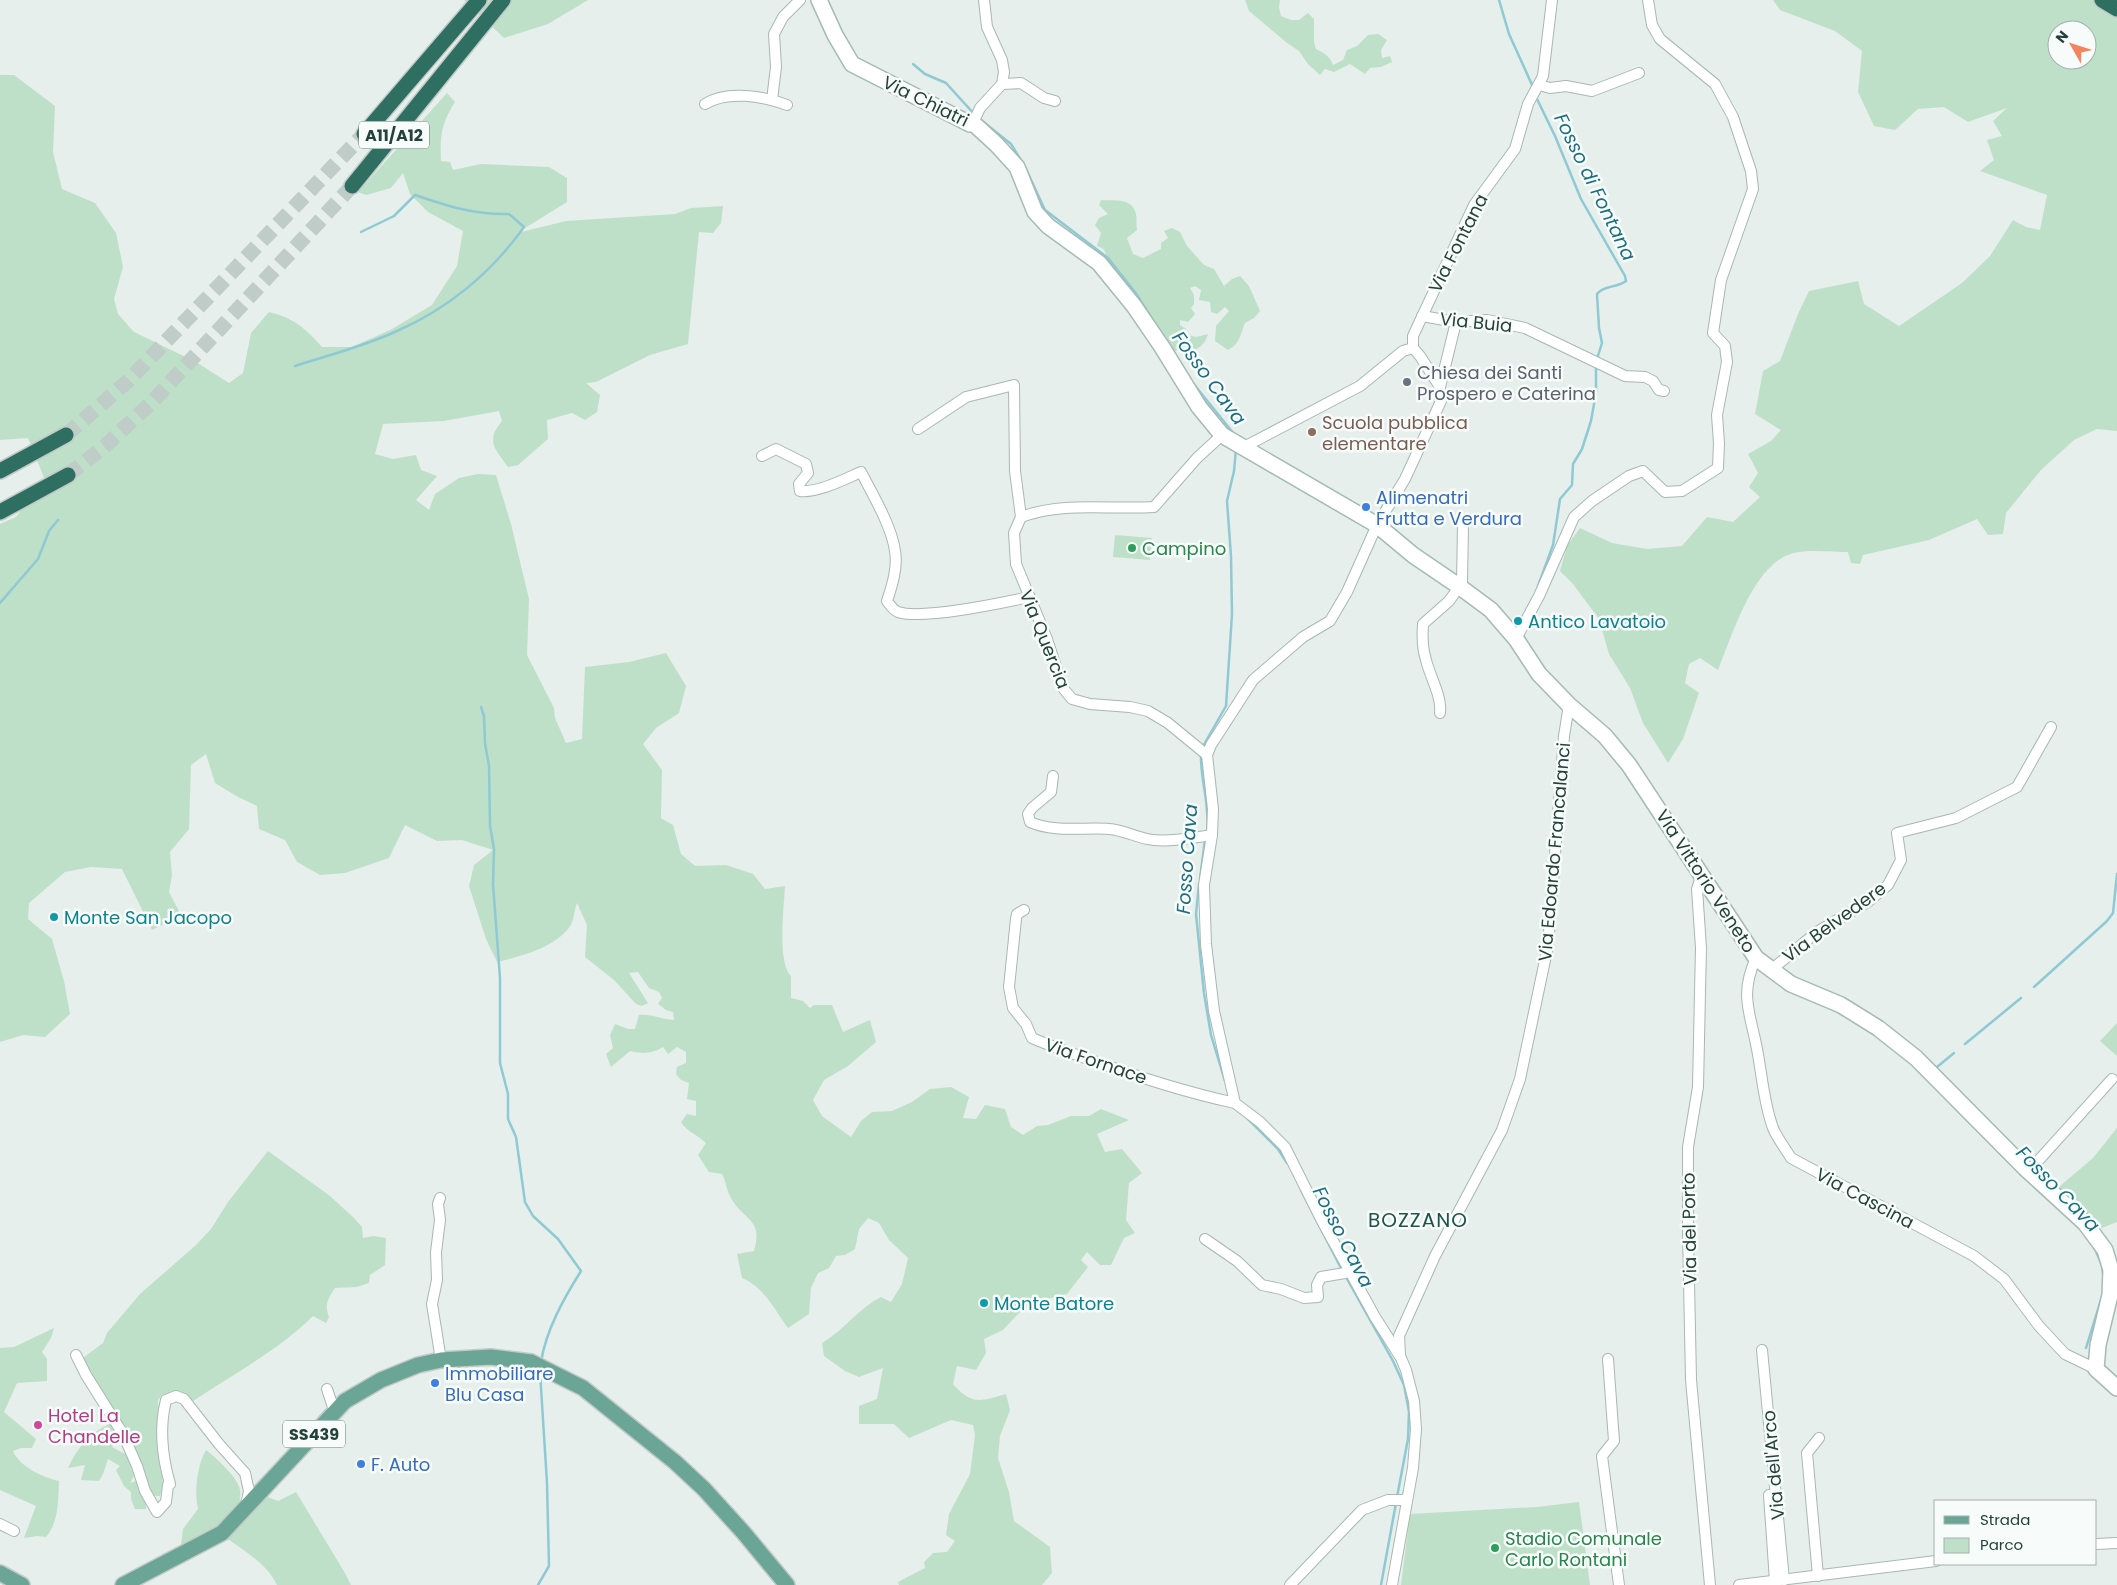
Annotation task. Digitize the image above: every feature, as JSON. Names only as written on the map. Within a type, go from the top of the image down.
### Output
[{"type":"highway","name":"A11/A12","points":[[364,134],[479,0]]},
{"type":"highway","name":"A11/A12","points":[[352,186],[503,0]]},
{"type":"highway","points":[[2102,0],[2117,8]]},
{"type":"highway","points":[[0,471],[66,435]]},
{"type":"highway","points":[[0,512],[68,475]]},
{"type":"main road","name":"SS439","points":[[123,1585],[222,1533],[334,1410],[345,1401],[381,1380],[418,1364],[440,1360],[491,1357],[539,1366],[583,1388],[675,1462],[732,1520],[787,1585]]},
{"type":"main road","points":[[0,1573],[22,1585]]},
{"type":"street","points":[[772,100],[776,67],[774,34],[783,17],[800,0]]},
{"type":"street","name":"Via Chiatri","points":[[819,0],[835,35],[852,64],[970,124],[974,122],[996,144],[1017,167],[1035,212],[1048,226],[1099,263],[1134,306],[1199,407],[1234,442]]},
{"type":"street","points":[[974,122],[980,108],[1002,84],[1004,72],[1002,60],[988,27],[984,0]]},
{"type":"street","name":"Via Fontana","points":[[1413,348],[1413,336],[1474,205],[1515,149],[1528,104],[1543,76],[1552,0]]},
{"type":"street","points":[[1516,639],[1539,596],[1574,517],[1592,501],[1630,476],[1643,471],[1664,492],[1682,491],[1718,468],[1718,415],[1727,362],[1725,346],[1713,333],[1721,280],[1753,189],[1751,171],[1733,117],[1715,84],[1660,39],[1652,26],[1648,0]]},
{"type":"street","points":[[1536,90],[1566,86],[1592,92],[1639,73]]},
{"type":"street","points":[[1002,84],[1021,83],[1044,98],[1055,101]]},
{"type":"street","points":[[705,104],[714,98],[733,96],[772,100],[787,105]]},
{"type":"street","name":"Via Buia","points":[[1422,316],[1456,322],[1487,320],[1525,328],[1625,376],[1645,377],[1653,381],[1659,390],[1664,391]]},
{"type":"street","points":[[1392,1585],[1401,1500],[1413,1468],[1416,1429],[1414,1401],[1401,1358],[1344,1273],[1285,1147],[1260,1122],[1233,1102],[1214,1011],[1206,944],[1204,885],[1208,835],[1213,809],[1204,751],[1211,745],[1253,680],[1303,637],[1330,621],[1347,592],[1376,525],[1405,479],[1441,401],[1440,387],[1456,322]]},
{"type":"street","points":[[918,429],[966,397],[1014,385],[1015,470],[1021,518],[1037,511],[1082,506],[1154,507],[1197,458],[1360,386],[1403,351],[1413,348],[1440,387]]},
{"type":"street","name":"Via Vittorio Veneto","points":[[1234,442],[1376,525],[1413,555],[1491,610],[1516,639],[1539,674],[1569,706],[1605,736],[1629,765],[1756,958],[1790,984],[1841,1005],[1878,1028],[1916,1058],[2028,1171],[2085,1223],[2105,1250],[2111,1270],[2110,1295],[2098,1345],[2096,1369]]},
{"type":"street","points":[[762,456],[776,450],[806,464],[808,473],[799,484],[800,491],[805,492],[833,484],[861,472],[882,512],[895,551],[894,579],[887,601],[898,612],[922,614],[1029,597]]},
{"type":"street","name":"Via Quercia","points":[[1021,518],[1014,533],[1016,564],[1047,639],[1066,694],[1072,699],[1090,704],[1130,706],[1148,710],[1204,751]]},
{"type":"street","points":[[1440,713],[1441,704],[1425,658],[1422,635],[1423,624],[1449,601],[1460,587],[1464,564],[1463,524]]},
{"type":"street","name":"Via Edoardo Francalanci","points":[[1401,1358],[1399,1336],[1435,1256],[1502,1130],[1520,1079],[1548,946],[1564,736],[1569,706]]},
{"type":"street","name":"Via Belvedere","points":[[1771,970],[1817,932],[1869,901],[1888,885],[1900,860],[1897,834],[1956,818],[2017,787],[2051,727]]},
{"type":"street","points":[[1053,776],[1051,792],[1032,808],[1028,814],[1030,822],[1040,826],[1067,829],[1111,829],[1149,840],[1208,835]]},
{"type":"street","name":"Via del Porto","points":[[1702,874],[1697,889],[1702,948],[1698,1087],[1688,1147],[1688,1231],[1691,1380],[1710,1585]]},
{"type":"street","name":"Via Fornace","points":[[1024,910],[1017,914],[1010,987],[1013,1008],[1026,1024],[1032,1038],[1054,1048],[1130,1074],[1197,1094],[1233,1102]]},
{"type":"street","name":"Via Cascina","points":[[1756,958],[1747,989],[1747,1012],[1756,1044],[1761,1080],[1774,1130],[1791,1158],[1974,1256],[2004,1279],[2039,1326],[2065,1354],[2096,1369]]},
{"type":"street","points":[[2028,1171],[2112,1079]]},
{"type":"street","points":[[440,1198],[438,1204],[440,1220],[436,1252],[437,1280],[432,1304],[440,1360]]},
{"type":"street","points":[[1206,1238],[1236,1261],[1262,1285],[1281,1289],[1304,1298],[1318,1297],[1317,1285],[1321,1278],[1344,1273]]},
{"type":"street","name":"Via dell'Arco","points":[[1762,1350],[1780,1580]]},
{"type":"street","points":[[76,1355],[86,1375],[123,1434],[137,1466],[145,1491],[157,1512],[166,1502],[168,1485],[170,1484],[164,1463],[162,1436],[164,1406],[166,1400],[176,1396],[184,1399],[219,1444],[245,1473],[249,1491],[244,1511]]},
{"type":"street","points":[[1608,1359],[1614,1441],[1602,1456],[1619,1585]]},
{"type":"street","points":[[2096,1369],[2117,1388]]},
{"type":"street","points":[[327,1389],[334,1410]]},
{"type":"street","points":[[1818,1576],[1807,1453],[1819,1438]]},
{"type":"street","points":[[1768,1474],[1780,1580]]},
{"type":"street","points":[[1290,1585],[1348,1522],[1362,1510],[1388,1500],[1401,1500]]},
{"type":"street","points":[[0,1524],[14,1531]]},
{"type":"street","points":[[2097,1544],[2117,1543]]},
{"type":"street","points":[[1739,1585],[1934,1561]]},
{"type":"green space","points":[[464,0],[588,0],[548,24],[504,38]]},
{"type":"green space","points":[[1245,0],[1280,0],[1281,16],[1291,20],[1299,20],[1308,13],[1314,19],[1314,42],[1316,49],[1324,53],[1333,65],[1343,60],[1347,50],[1357,46],[1368,35],[1378,34],[1387,40],[1381,50],[1382,58],[1390,56],[1392,62],[1381,67],[1370,68],[1365,74],[1350,64],[1334,72],[1325,69],[1320,75],[1308,64],[1299,51],[1249,11]]},
{"type":"green space","points":[[1773,0],[2117,0],[2117,431],[2097,429],[2074,440],[2041,470],[2006,513],[2003,534],[1988,535],[1977,519],[1929,540],[1863,555],[1860,564],[1851,563],[1848,552],[1800,552],[1780,559],[1767,570],[1746,602],[1718,670],[1700,658],[1689,664],[1685,683],[1699,693],[1683,739],[1668,763],[1643,723],[1630,688],[1609,654],[1599,619],[1573,584],[1560,571],[1567,546],[1580,528],[1612,543],[1647,549],[1682,546],[1707,517],[1733,522],[1760,497],[1749,487],[1758,473],[1748,454],[1771,441],[1781,430],[1755,414],[1763,371],[1780,361],[1809,291],[1858,281],[1864,304],[1899,326],[1962,283],[1990,256],[2013,220],[2026,227],[2040,230],[2047,195],[1980,171],[1994,160],[1987,140],[2002,136],[1993,121],[2007,108],[1968,122],[1944,107],[1918,109],[1895,130],[1874,126],[1858,92],[1862,51],[1835,31],[1780,10]]},
{"type":"green space","points":[[0,75],[14,75],[55,106],[53,152],[62,189],[95,203],[116,233],[123,267],[114,299],[118,314],[134,332],[196,362],[229,383],[243,373],[251,333],[269,312],[292,321],[310,334],[322,347],[352,347],[392,329],[432,305],[457,266],[463,231],[428,212],[410,194],[403,173],[391,188],[366,195],[358,192],[447,93],[455,102],[442,130],[441,161],[450,162],[453,170],[481,164],[549,167],[567,178],[567,202],[517,233],[566,221],[675,214],[691,208],[723,206],[721,223],[713,233],[699,232],[688,344],[650,355],[596,382],[586,383],[600,395],[597,412],[585,420],[572,413],[547,420],[548,439],[518,465],[508,467],[496,450],[493,440],[494,434],[502,421],[499,411],[444,421],[383,424],[375,454],[393,459],[416,455],[421,470],[437,476],[416,500],[429,510],[435,494],[459,478],[478,474],[496,475],[511,524],[529,599],[527,655],[554,708],[555,718],[566,743],[582,739],[585,667],[629,662],[666,653],[686,686],[679,713],[656,728],[643,744],[662,770],[661,818],[673,825],[681,854],[695,866],[726,865],[753,874],[765,889],[785,886],[783,947],[784,959],[791,976],[791,998],[803,1001],[810,1008],[814,1005],[832,1005],[843,1032],[870,1020],[876,1042],[848,1066],[824,1080],[813,1100],[822,1116],[851,1137],[861,1121],[872,1112],[892,1111],[912,1102],[930,1089],[951,1087],[969,1097],[963,1118],[976,1119],[985,1105],[1005,1109],[1011,1127],[1023,1135],[1037,1126],[1048,1125],[1071,1116],[1089,1116],[1101,1109],[1129,1120],[1097,1134],[1105,1152],[1122,1149],[1142,1173],[1129,1183],[1126,1220],[1135,1233],[1124,1238],[1111,1265],[1100,1265],[1087,1252],[1081,1260],[1088,1267],[1067,1294],[1039,1301],[1020,1312],[1003,1330],[984,1339],[986,1353],[976,1370],[957,1366],[953,1384],[966,1396],[977,1400],[1006,1394],[1010,1410],[1000,1436],[998,1458],[1009,1492],[1014,1521],[1050,1547],[1052,1573],[1042,1585],[899,1585],[898,1582],[925,1568],[924,1562],[933,1553],[947,1552],[955,1541],[946,1535],[949,1514],[970,1474],[975,1435],[973,1425],[951,1420],[909,1438],[894,1424],[859,1424],[859,1406],[877,1399],[883,1368],[859,1377],[845,1371],[824,1356],[822,1343],[858,1313],[881,1297],[891,1302],[902,1284],[908,1258],[889,1240],[879,1223],[868,1218],[859,1229],[855,1249],[845,1255],[836,1256],[829,1268],[818,1273],[811,1288],[809,1314],[788,1328],[763,1293],[742,1278],[737,1254],[754,1251],[756,1232],[754,1225],[735,1204],[722,1174],[709,1172],[698,1155],[706,1143],[681,1122],[687,1114],[696,1116],[696,1101],[687,1099],[689,1083],[681,1080],[676,1074],[677,1067],[686,1063],[686,1052],[677,1047],[668,1054],[663,1047],[647,1053],[630,1051],[611,1067],[606,1054],[613,1048],[610,1035],[615,1024],[628,1029],[635,1029],[639,1015],[674,1020],[673,1012],[666,1010],[658,1004],[662,998],[659,992],[649,988],[638,972],[629,973],[648,1003],[642,1006],[636,1004],[614,980],[585,957],[587,925],[577,903],[572,923],[553,942],[535,951],[497,962],[486,939],[469,886],[474,865],[493,850],[462,840],[437,841],[405,825],[389,858],[345,873],[320,875],[297,862],[285,840],[259,829],[257,806],[215,783],[206,754],[191,765],[189,829],[170,852],[172,875],[169,892],[181,915],[152,930],[122,869],[91,867],[65,872],[29,903],[28,919],[52,939],[64,981],[70,1014],[45,1037],[23,1035],[0,1042],[0,524],[16,517],[45,480],[28,438],[0,440]]},
{"type":"green space","points":[[1101,200],[1127,202],[1134,209],[1137,230],[1127,238],[1133,254],[1143,258],[1161,249],[1161,243],[1168,238],[1164,231],[1172,228],[1180,232],[1187,246],[1204,265],[1214,269],[1224,286],[1232,279],[1240,276],[1249,286],[1260,311],[1254,318],[1245,323],[1239,339],[1232,348],[1228,350],[1215,341],[1216,326],[1229,311],[1225,307],[1217,314],[1211,312],[1210,302],[1199,300],[1201,290],[1195,286],[1190,288],[1194,295],[1194,304],[1191,308],[1195,314],[1188,322],[1180,320],[1180,325],[1186,329],[1184,334],[1196,337],[1208,334],[1207,337],[1203,344],[1195,350],[1189,344],[1171,353],[1134,295],[1108,264],[1105,251],[1097,246],[1101,233],[1095,225],[1099,218],[1108,214],[1099,205]]},
{"type":"green space","name":"Campino","points":[[1115,535],[1152,538],[1150,560],[1113,557]]},
{"type":"green space","points":[[2117,1023],[2117,1056],[2100,1041]]},
{"type":"green space","points":[[2117,1128],[2117,1222],[2102,1228],[2059,1187],[2093,1158]]},
{"type":"green space","points":[[268,1151],[330,1196],[362,1227],[363,1238],[373,1236],[386,1238],[385,1265],[370,1275],[369,1283],[357,1287],[335,1288],[327,1302],[329,1317],[326,1323],[313,1316],[271,1351],[193,1401],[178,1391],[173,1394],[162,1395],[158,1400],[158,1405],[161,1408],[159,1461],[163,1483],[160,1496],[153,1496],[134,1445],[87,1368],[83,1358],[103,1343],[107,1333],[140,1294],[196,1245],[211,1229],[228,1202]]},
{"type":"green space","points":[[54,1328],[51,1338],[42,1352],[47,1359],[47,1381],[17,1383],[4,1412],[36,1439],[32,1448],[21,1448],[13,1451],[16,1457],[32,1470],[59,1481],[56,1518],[50,1531],[46,1537],[24,1538],[36,1506],[0,1490],[0,1348],[14,1347]]},
{"type":"green space","points":[[109,1424],[114,1426],[118,1433],[112,1447],[127,1455],[134,1476],[130,1483],[136,1481],[139,1483],[146,1503],[146,1509],[135,1509],[131,1499],[131,1492],[124,1486],[116,1470],[120,1466],[108,1459],[99,1481],[81,1480],[85,1465],[68,1468],[84,1442],[95,1432]]},
{"type":"green space","points":[[206,1450],[235,1479],[240,1490],[239,1506],[213,1529],[181,1544],[183,1529],[198,1509],[197,1479],[200,1463]]},
{"type":"green space","points":[[296,1492],[351,1585],[277,1585],[273,1577],[261,1564],[226,1538],[265,1496],[278,1501]]},
{"type":"green space","name":"Stadio Comunale Carlo Rontani","points":[[1579,1502],[1590,1585],[1401,1585],[1410,1514],[1537,1507]]},
{"type":"waterway","name":"Fosso di Fontana","points":[[1499,0],[1509,34],[1533,87]]},
{"type":"waterway","name":"Fosso Cava","points":[[913,64],[925,74],[946,83],[975,115]]},
{"type":"waterway","name":"Fosso di Fontana","points":[[1536,97],[1555,136],[1581,199],[1625,276],[1626,281],[1603,289],[1597,294],[1602,343],[1597,359]]},
{"type":"waterway","name":"Fosso Cava","points":[[981,120],[1011,144],[1022,162]]},
{"type":"waterway","name":"Fosso Cava","points":[[1025,167],[1045,210],[1108,258],[1135,292],[1152,319]]},
{"type":"waterway","points":[[295,366],[372,341],[397,331],[434,312],[468,288],[483,274],[524,227],[509,214],[473,211],[415,195],[394,216],[361,232]]},
{"type":"waterway","name":"Fosso di Fontana","points":[[1538,586],[1553,545],[1560,499],[1572,485],[1573,464],[1582,449],[1591,421],[1596,393],[1596,364]]},
{"type":"waterway","name":"Fosso Cava","points":[[1192,382],[1234,434]]},
{"type":"waterway","name":"Fosso Cava","points":[[1202,748],[1226,706],[1232,614],[1231,556],[1227,501],[1234,471],[1236,449]]},
{"type":"waterway","points":[[0,603],[38,559],[49,531],[58,520]]},
{"type":"waterway","points":[[481,707],[484,716],[485,743],[489,766],[490,826],[494,849],[493,884],[500,978],[500,1063],[508,1094],[508,1119],[516,1137],[525,1202],[533,1216],[558,1239],[581,1271],[551,1326],[541,1362]]},
{"type":"waterway","name":"Fosso Cava","points":[[1201,753],[1208,821],[1207,832]]},
{"type":"waterway","name":"Fosso Cava","points":[[1200,879],[1205,840]]},
{"type":"waterway","points":[[2034,987],[2107,921],[2113,913],[2117,874]]},
{"type":"waterway","name":"Fosso Cava","points":[[1199,884],[1196,914],[1204,993],[1211,1035],[1225,1081]]},
{"type":"waterway","points":[[1965,1044],[2021,998]]},
{"type":"waterway","points":[[1937,1067],[1954,1053]]},
{"type":"waterway","name":"Fosso Cava","points":[[1248,1119],[1278,1149],[1287,1163]]},
{"type":"waterway","name":"Fosso Cava","points":[[1301,1190],[1342,1270]]},
{"type":"waterway","name":"Fosso Cava","points":[[2094,1247],[2102,1265],[2104,1282]]},
{"type":"waterway","name":"Fosso Cava","points":[[1346,1277],[1393,1361],[1404,1385],[1409,1412],[1408,1439],[1397,1497]]},
{"type":"waterway","name":"Fosso Cava","points":[[2086,1348],[2104,1290]]},
{"type":"waterway","points":[[538,1585],[549,1566],[547,1483],[540,1372]]},
{"type":"waterway","name":"Fosso Cava","points":[[1381,1585],[1396,1503]]},
{"type":"tunnel","points":[[66,435],[128,381],[364,134]]},
{"type":"tunnel","points":[[68,475],[105,446],[151,403],[352,186]]},
{"type":"place","name":"Chiesa dei Santi Prospero e Caterina","points":[[1407,382]]},
{"type":"place","name":"Scuola pubblica elementare","points":[[1312,432]]},
{"type":"place","name":"Alimenatri Frutta e Verdura","points":[[1366,507]]},
{"type":"place","name":"Campino","points":[[1132,548]]},
{"type":"place","name":"Antico Lavatoio","points":[[1518,621]]},
{"type":"place","name":"Monte San Jacopo","points":[[54,917]]},
{"type":"place","name":"Monte Batore","points":[[984,1303]]},
{"type":"place","name":"Immobiliare Blu Casa","points":[[435,1383]]},
{"type":"place","name":"Hotel La Chandelle","points":[[38,1425]]},
{"type":"place","name":"F. Auto","points":[[361,1464]]},
{"type":"place","name":"Stadio Comunale Carlo Rontani","points":[[1495,1548]]},
{"type":"district","name":"BOZZANO","points":[[1418,1220]]}]
